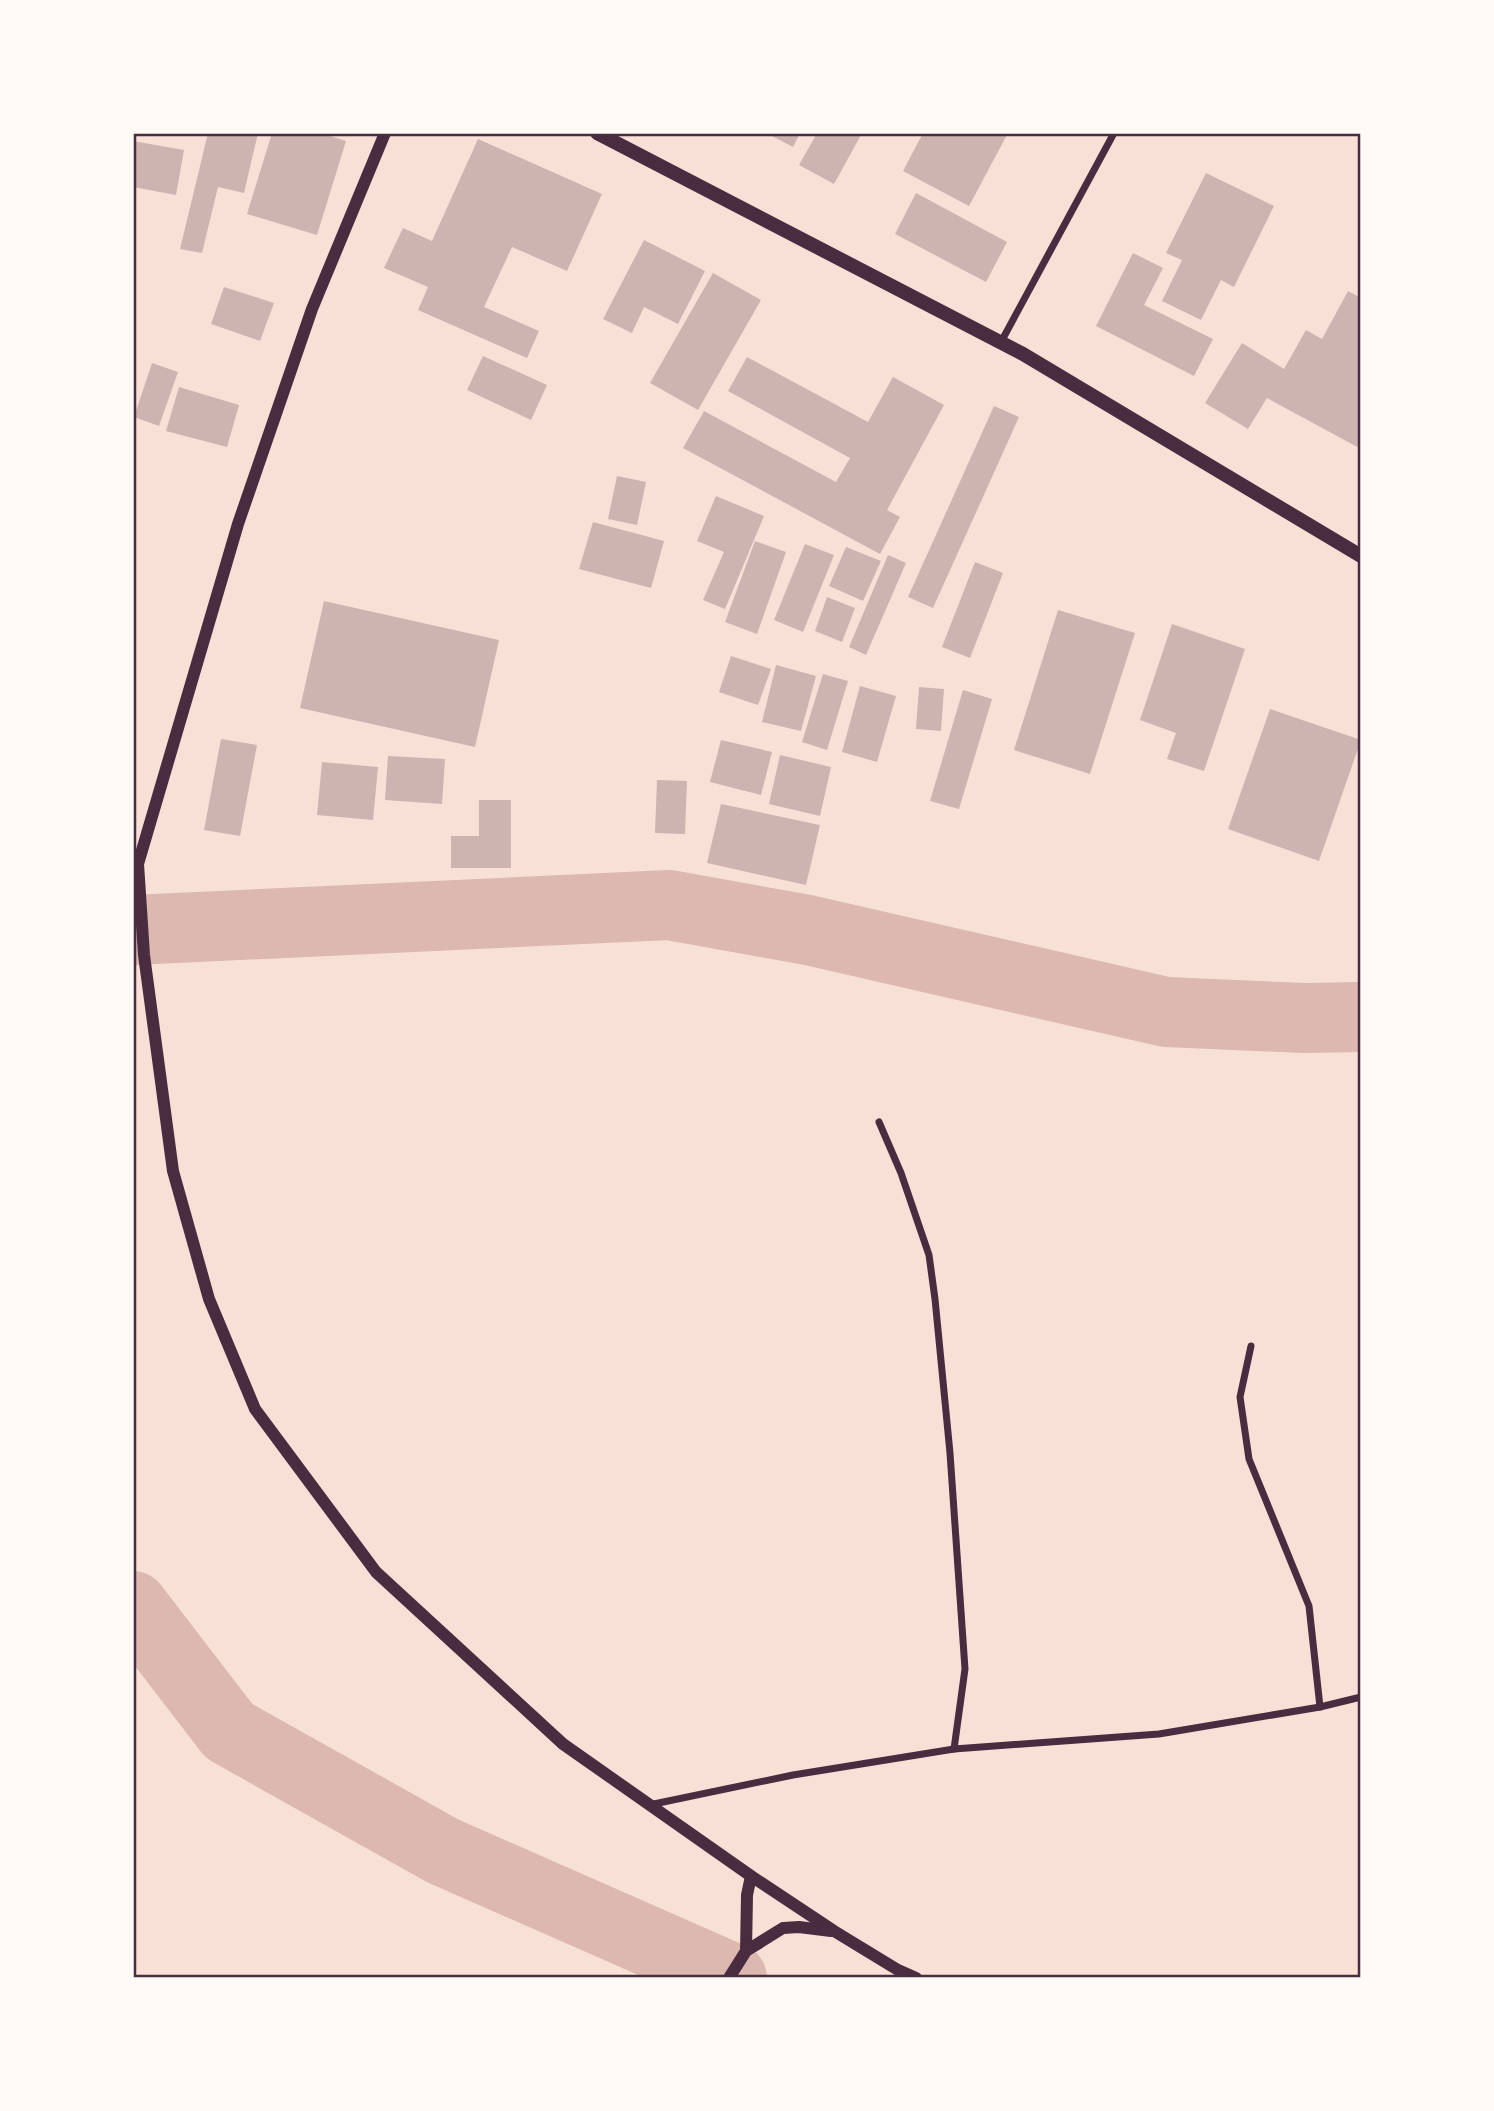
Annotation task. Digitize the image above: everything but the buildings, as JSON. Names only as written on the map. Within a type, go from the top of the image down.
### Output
[{"type":"main road","points":[[597,133],[1035,361],[1361,556]]},
{"type":"street","points":[[385,133],[312,309],[238,524],[138,864],[141,962],[173,1171],[209,1299],[255,1409],[376,1572],[563,1744],[751,1876],[898,1970],[916,1978]]},
{"type":"street","points":[[1001,343],[1114,133]]},
{"type":"street","points":[[879,1122],[901,1172],[929,1255],[935,1299],[950,1453],[965,1669],[954,1749]]},
{"type":"street","points":[[1251,1346],[1240,1397],[1249,1459],[1309,1606],[1320,1707]]},
{"type":"street","points":[[648,1805],[793,1775],[954,1749],[1159,1734],[1320,1707],[1361,1697]]},
{"type":"street","points":[[744,1954],[747,1895],[751,1876]]},
{"type":"street","points":[[729,1978],[744,1954],[783,1928],[835,1931]]},
{"type":"waterway","points":[[133,930],[669,905],[808,930],[1166,1012],[1304,1018],[1361,1017]]},
{"type":"waterway","points":[[133,1606],[229,1731],[443,1851],[732,1978]]}]
